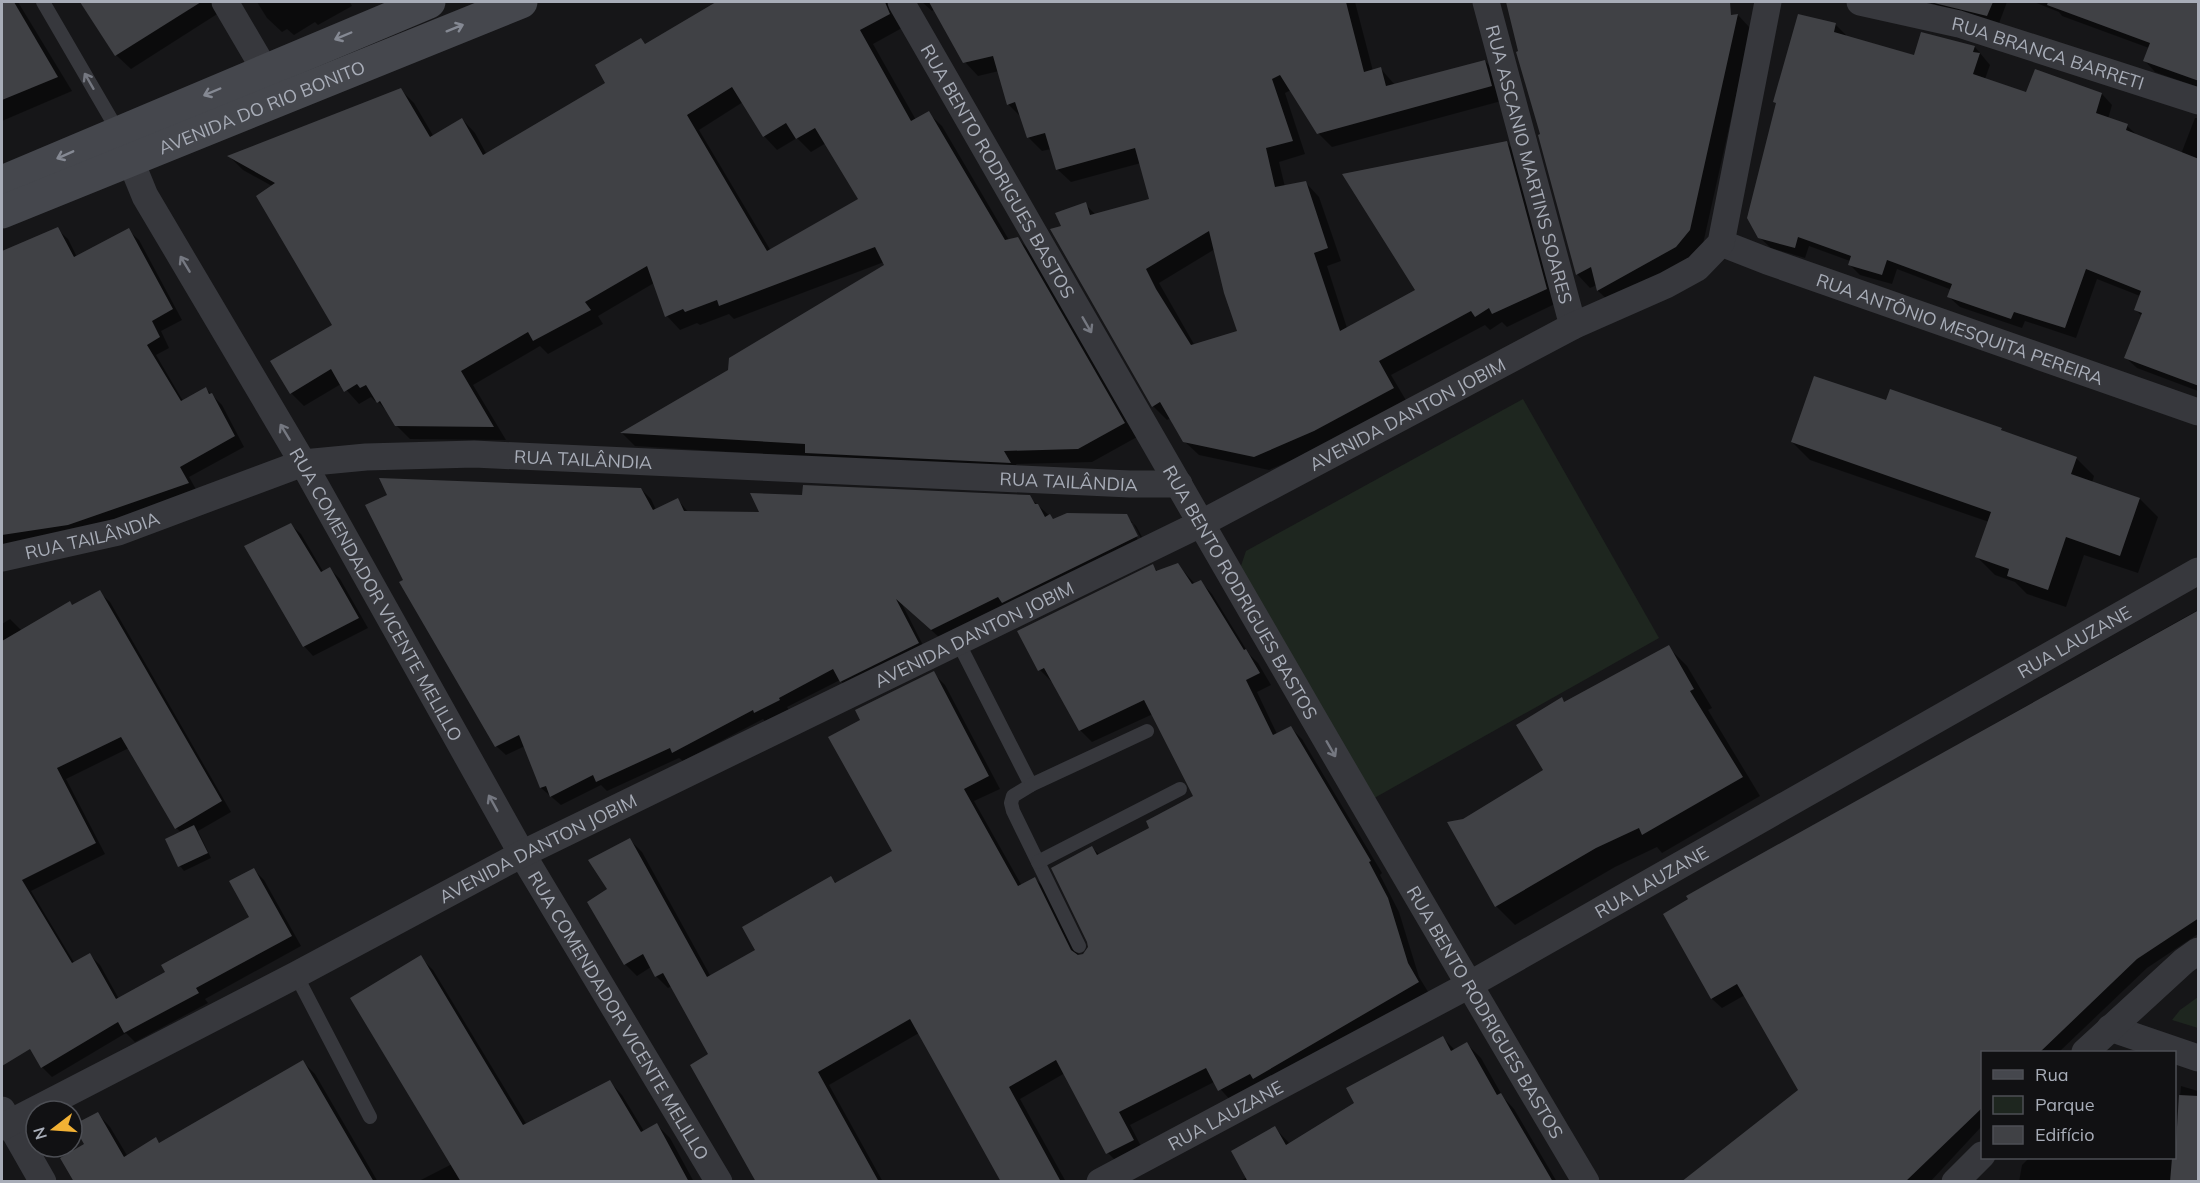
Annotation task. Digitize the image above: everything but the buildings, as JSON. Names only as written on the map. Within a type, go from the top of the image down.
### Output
[{"type":"main road","name":"AVENIDA DO RIO BONITO","points":[[2,212],[266,69],[429,2]]},
{"type":"main road","name":"AVENIDA DO RIO BONITO","points":[[2,182],[281,98],[521,2]]},
{"type":"street","points":[[225,2],[281,98]]},
{"type":"street","name":"RUA BENTO RODRIGUES BASTOS","points":[[901,2],[1200,524],[1586,1182]]},
{"type":"street","name":"RUA ASCANIO MARTINS SOARES","points":[[1486,2],[1573,326]]},
{"type":"street","points":[[1721,243],[1768,2]]},
{"type":"street","name":"RUA BRANCA BARRETI","points":[[1860,2],[1959,24],[2199,101]]},
{"type":"street","name":"RUA COMENDADOR VICENTE MELILLO","points":[[124,145],[145,196],[303,463],[522,854],[719,1182]]},
{"type":"street","name":"AVENIDA DANTON JOBIM","points":[[4,1120],[296,975],[522,854],[1200,524],[1573,326],[1665,285],[1697,268],[1721,243]]},
{"type":"street","name":"RUA ANTÔNIO MESQUITA PEREIRA","points":[[1721,243],[2199,412]]},
{"type":"street","name":"RUA TAILÂNDIA","points":[[2,558],[118,532],[303,463],[366,457],[474,454],[1118,484],[1179,484]]},
{"type":"street","name":"RUA LAUZANE","points":[[1100,1182],[1469,985],[2199,571]]},
{"type":"street","points":[[2087,1051],[2110,1028],[2199,951]]},
{"type":"street","points":[[2110,1028],[2199,1058]]},
{"type":"street","points":[[4,1120],[43,1182]]},
{"type":"street","points":[[1955,1182],[1981,1157]]},
{"type":"lane","name":"RUA COMENDADOR VICENTE MELILLO","points":[[43,2],[124,145]]},
{"type":"lane","points":[[958,642],[1031,785]]},
{"type":"lane","points":[[1079,946],[1013,811],[1012,796],[1147,731]]},
{"type":"lane","points":[[1038,862],[1180,789]]},
{"type":"lane","points":[[296,975],[370,1117]]},
{"type":"green space","points":[[1523,399],[1659,638],[1369,801],[1238,575],[1246,551]]},
{"type":"green space","points":[[2198,997],[2198,1028],[2172,1020],[2180,1010]]}]
